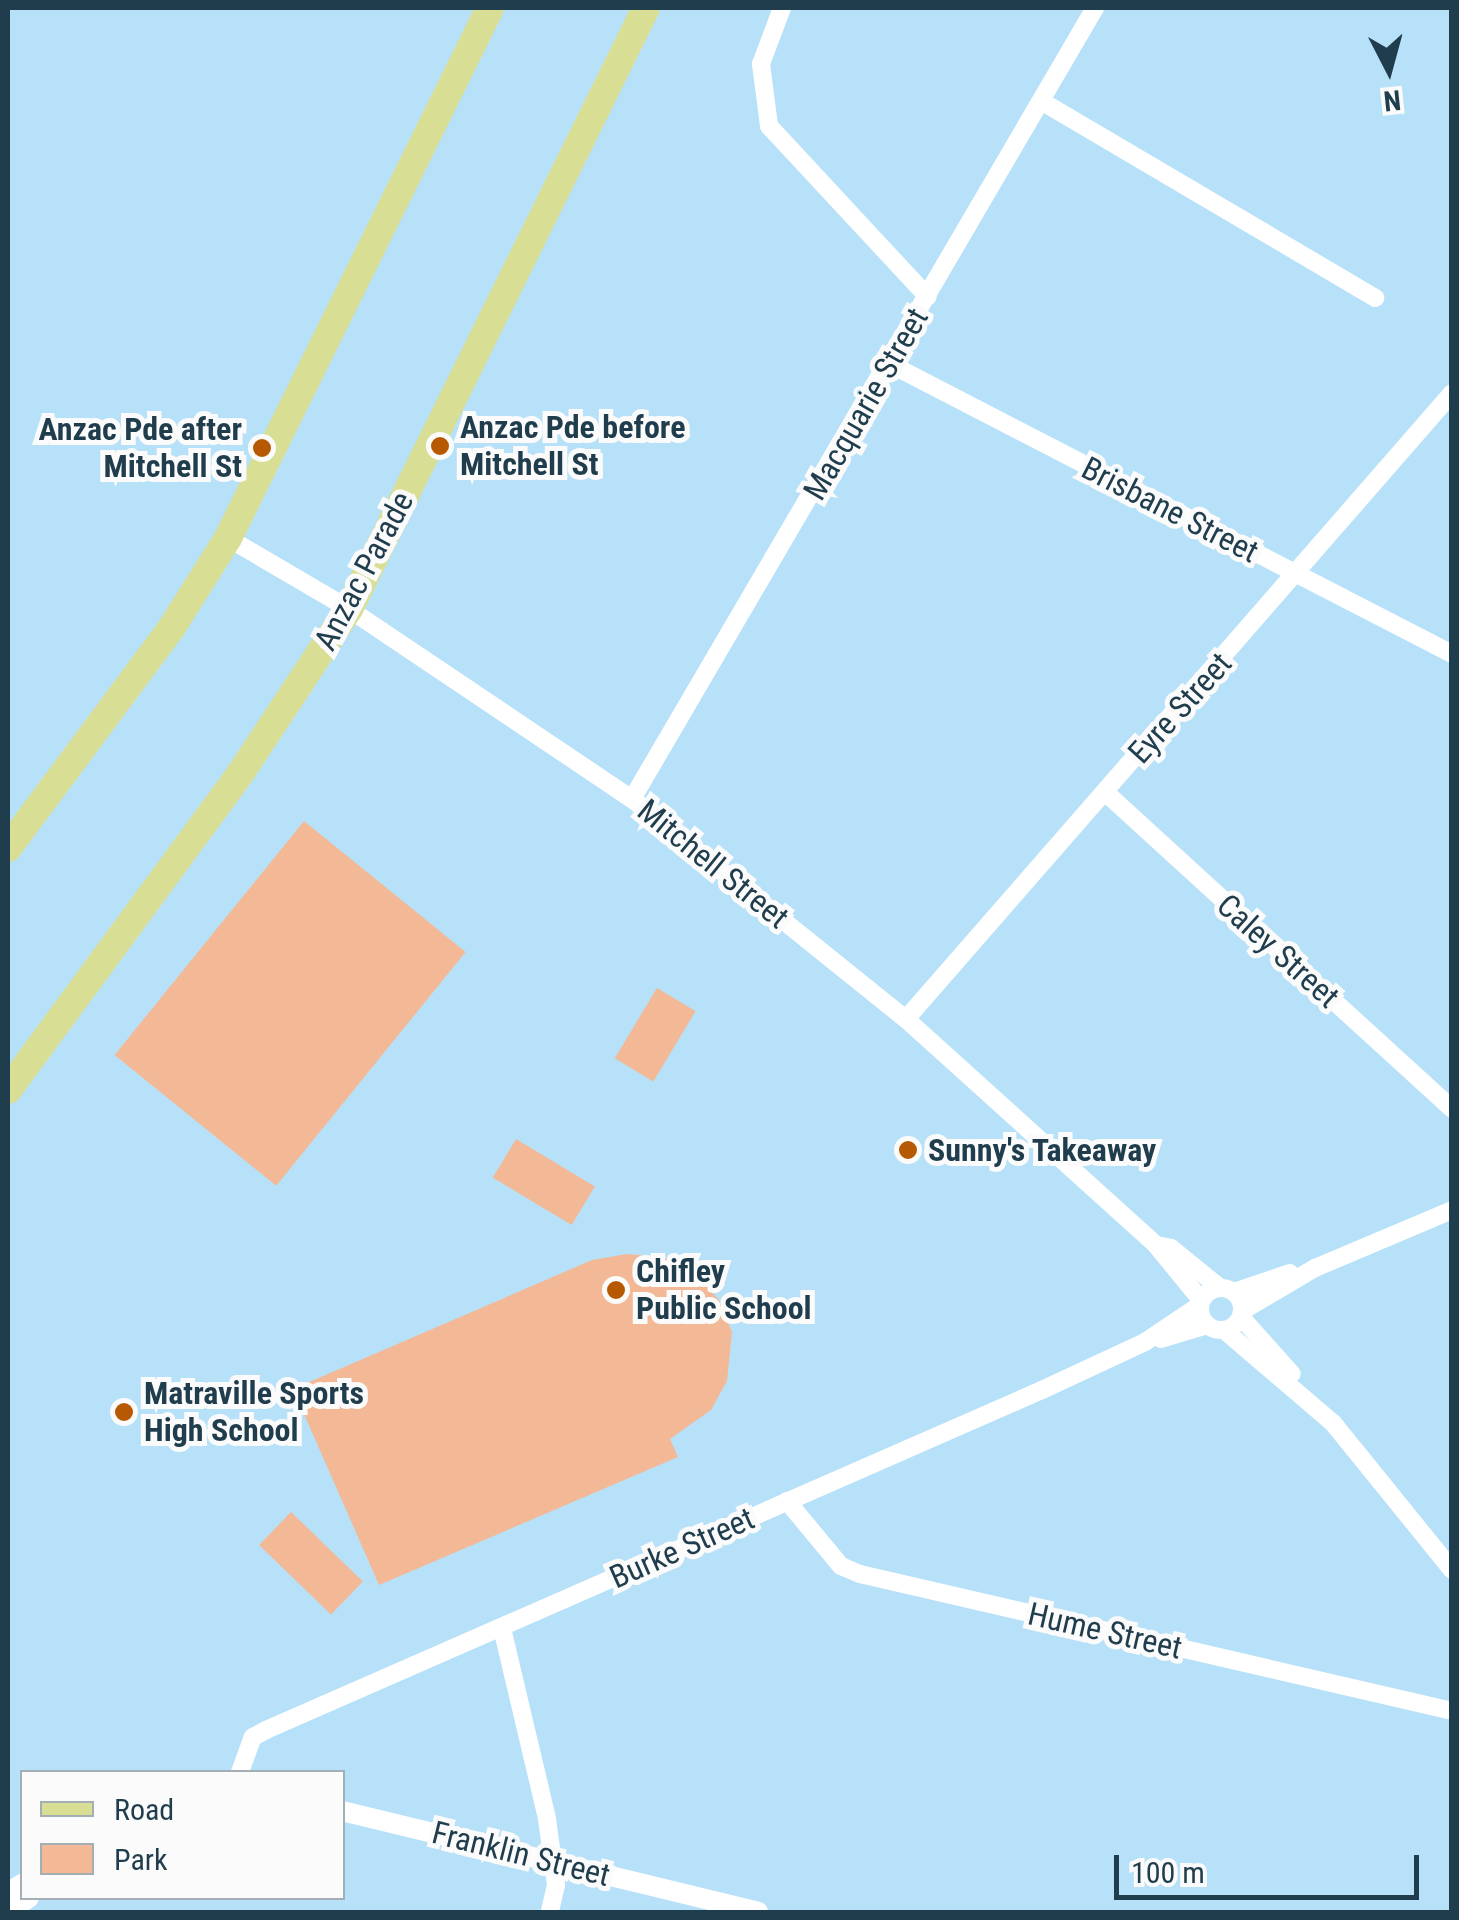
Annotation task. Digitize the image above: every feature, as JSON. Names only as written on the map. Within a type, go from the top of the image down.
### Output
[{"type":"main road","points":[[8,848],[172,627],[228,538],[490,8]]},
{"type":"main road","name":"Anzac Parade","points":[[8,1090],[240,774],[348,609],[646,8]]},
{"type":"street","points":[[782,8],[761,64],[769,126],[928,297]]},
{"type":"street","name":"Macquarie Street","points":[[632,799],[1095,8]]},
{"type":"street","points":[[1041,101],[1375,298]]},
{"type":"street","name":"Brisbane Street","points":[[890,364],[1452,654]]},
{"type":"street","name":"Eyre Street","points":[[906,1019],[1452,393]]},
{"type":"street","name":"Mitchell Street","points":[[228,538],[348,609],[632,799],[906,1019],[1156,1245],[1215,1327]]},
{"type":"street","name":"Caley Street","points":[[1105,792],[1452,1109]]},
{"type":"street","points":[[1305,1396],[1215,1327],[1315,1268],[1452,1210]]},
{"type":"street","name":"Mitchell Street","points":[[1156,1245],[1171,1248],[1227,1289]]},
{"type":"street","points":[[1315,1268],[1227,1289],[1305,1396],[1452,1570]]},
{"type":"street","name":"Burke Street","points":[[1145,1342],[1200,1302],[1227,1289]]},
{"type":"street","name":"Burke Street","points":[[241,1770],[253,1737],[266,1730],[1145,1342],[1215,1327]]},
{"type":"street","name":"Hume Street","points":[[788,1501],[842,1566],[860,1574],[1452,1711]]},
{"type":"street","points":[[502,1628],[554,1862],[550,1912]]},
{"type":"street","name":"Franklin Street","points":[[345,1812],[758,1912]]},
{"type":"green space","points":[[304,821],[466,952],[276,1186],[115,1055]]},
{"type":"green space","points":[[657,988],[696,1011],[653,1081],[615,1058]]},
{"type":"green space","points":[[516,1139],[595,1186],[572,1225],[493,1178]]},
{"type":"green space","points":[[627,1254],[663,1257],[695,1273],[719,1300],[732,1332],[727,1381],[711,1410],[670,1439],[678,1457],[379,1585],[293,1389],[592,1260]]},
{"type":"green space","points":[[291,1512],[363,1581],[331,1615],[259,1545]]},
{"type":"place","name":"Anzac Pde before Mitchell St","points":[[440,446]]},
{"type":"place","name":"Anzac Pde after Mitchell St","points":[[262,448]]},
{"type":"place","name":"Sunny's Takeaway","points":[[908,1150]]},
{"type":"place","name":"Chifley Public School","points":[[616,1290]]},
{"type":"place","name":"Matraville Sports High School","points":[[124,1412]]}]
